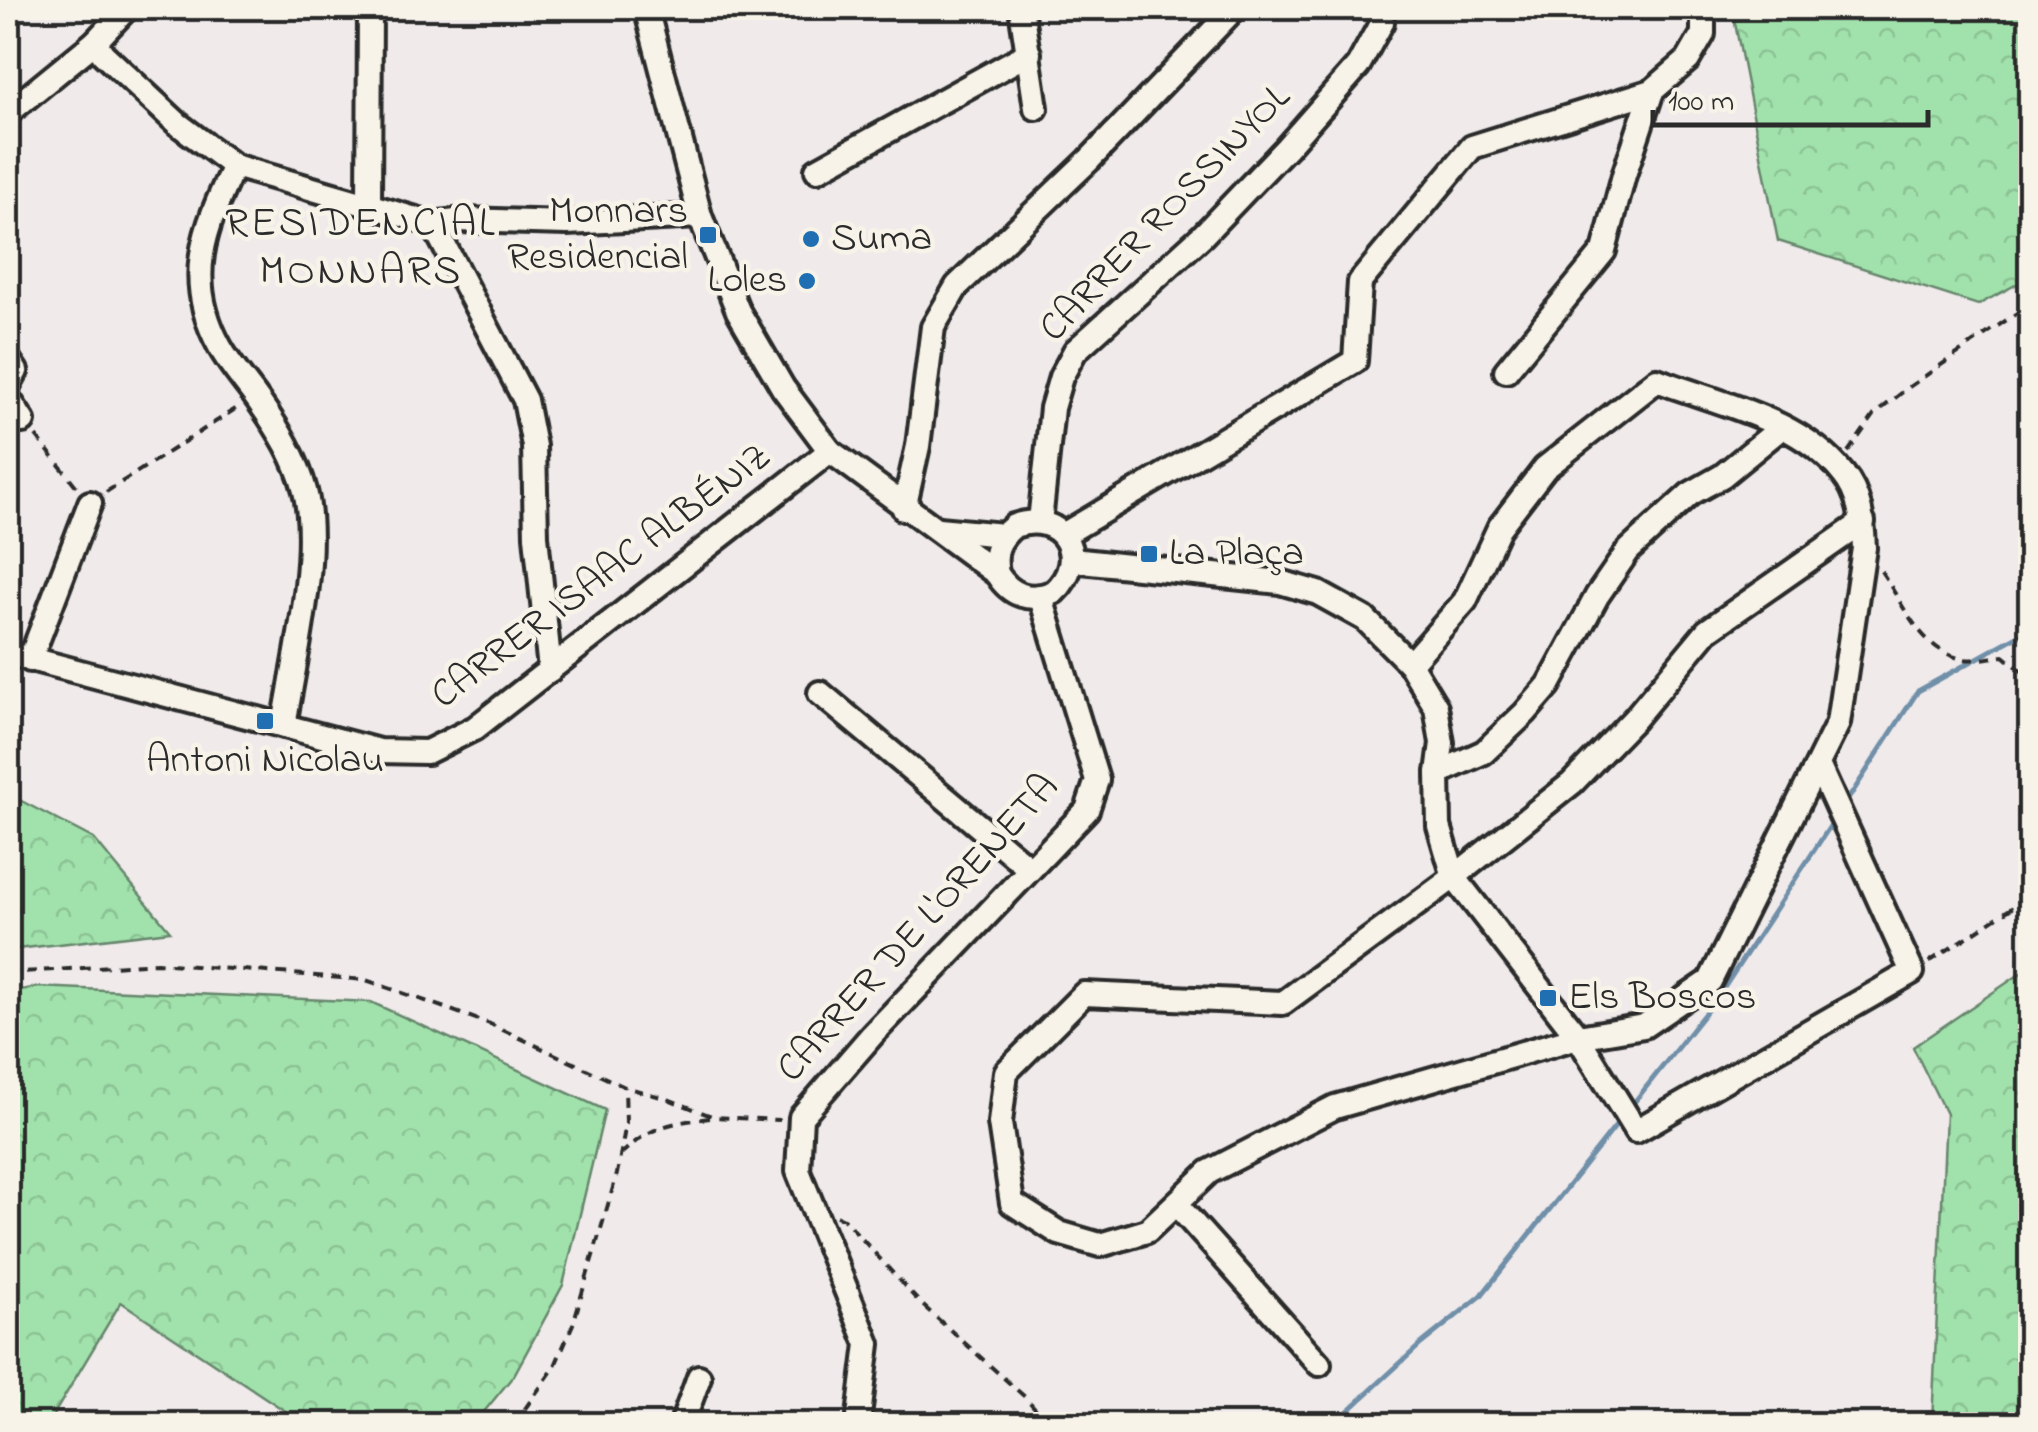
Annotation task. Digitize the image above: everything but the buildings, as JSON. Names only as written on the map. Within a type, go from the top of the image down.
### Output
[{"type":"street","points":[[8,113],[95,42],[127,8]]},
{"type":"street","points":[[369,205],[370,8]]},
{"type":"street","points":[[646,8],[700,216],[738,310],[759,349],[830,451],[997,574],[1015,594],[1041,598],[1064,583],[1072,560],[1063,535],[1040,522],[1014,526],[1003,535],[994,560],[997,574]]},
{"type":"street","points":[[1021,8],[1036,108]]},
{"type":"street","points":[[904,509],[918,446],[933,327],[957,286],[1089,160],[1235,8]]},
{"type":"street","name":"CARRER ROSSINYOL","points":[[1040,522],[1052,408],[1061,377],[1075,351],[1203,234],[1358,66],[1382,22],[1379,8]]},
{"type":"street","points":[[1063,535],[1355,361],[1360,282],[1472,147],[1652,91],[1688,60],[1703,34],[1702,8]]},
{"type":"street","points":[[95,42],[178,124],[234,166],[433,224],[464,220],[568,222],[700,216]]},
{"type":"street","points":[[816,170],[1029,52]]},
{"type":"street","points":[[1506,371],[1604,251],[1652,91]]},
{"type":"street","points":[[234,166],[209,219],[198,280],[206,317],[221,348],[283,436],[305,490],[310,524],[308,566],[284,726]]},
{"type":"street","points":[[433,224],[526,400],[534,446],[536,536],[550,670]]},
{"type":"street","points":[[8,359],[16,371],[8,386]]},
{"type":"street","points":[[1410,664],[1466,601],[1499,528],[1545,468],[1657,380],[1782,426],[1808,441],[1837,468],[1857,500],[1862,522],[1864,548],[1838,722],[1710,981],[1644,1026],[1578,1037],[1335,1107],[1210,1172],[1146,1231],[1100,1245],[1059,1233],[1012,1203],[1000,1123],[1006,1072],[1084,994],[1283,1003],[1454,877],[1572,783],[1634,720],[1707,631],[1862,522]]},
{"type":"street","points":[[8,398],[23,421]]},
{"type":"street","points":[[1438,772],[1484,752],[1525,713],[1548,685],[1597,596],[1628,551],[1690,494],[1722,476],[1782,426]]},
{"type":"street","name":"CARRER ISAAC ALBÉNIZ","points":[[19,656],[379,751],[427,752],[475,728],[830,451]]},
{"type":"street","points":[[19,656],[90,502]]},
{"type":"street","points":[[938,529],[1003,535]]},
{"type":"street","points":[[1072,560],[1280,582],[1318,594],[1366,619],[1410,664],[1436,707],[1442,743],[1439,826],[1454,877],[1578,1037],[1634,1128],[1912,972],[1819,767]]},
{"type":"street","name":"CARRER DE L'ORENETA","points":[[858,1424],[868,1344],[798,1171],[801,1116],[872,1035],[1087,810],[1097,780],[1041,598]]},
{"type":"street","points":[[820,693],[1030,869]]},
{"type":"street","points":[[1176,1204],[1319,1364]]},
{"type":"street","points":[[682,1424],[699,1377]]},
{"type":"path","points":[[1837,468],[1875,414],[2030,304]]},
{"type":"path","points":[[23,421],[90,502],[256,396]]},
{"type":"path","points":[[1864,548],[1915,626],[1936,649],[1966,660],[2004,656],[2030,678]]},
{"type":"path","points":[[1912,972],[2030,896]]},
{"type":"path","points":[[8,973],[157,963],[366,980],[490,1024],[625,1087],[714,1117]]},
{"type":"path","points":[[514,1424],[554,1368],[573,1324],[620,1155],[626,1123],[625,1087]]},
{"type":"path","points":[[620,1155],[641,1136],[663,1124],[714,1117],[776,1120],[801,1116]]},
{"type":"path","points":[[814,1206],[844,1219],[919,1302],[1026,1398],[1048,1424]]},
{"type":"green space","points":[[1732,8],[2030,8],[2030,277],[1978,305],[1778,241]]},
{"type":"green space","points":[[8,794],[94,839],[170,931],[8,950]]},
{"type":"green space","points":[[2030,967],[2030,1424],[1932,1424],[1946,1114],[1913,1047]]},
{"type":"green space","points":[[38,987],[371,1002],[605,1110],[563,1285],[514,1375],[474,1424],[305,1424],[121,1302],[48,1424],[8,1424],[8,992]]},
{"type":"waterway","points":[[1845,804],[1918,691],[2030,629]]},
{"type":"waterway","points":[[1628,1110],[1720,994],[1836,817]]},
{"type":"waterway","points":[[1334,1424],[1421,1344],[1481,1296],[1622,1118]]},
{"type":"place","name":"Monnars Residencial","points":[[708,235]]},
{"type":"place","name":"Suma","points":[[811,239]]},
{"type":"place","name":"Loles","points":[[807,281]]},
{"type":"place","name":"La Plaça","points":[[1149,554]]},
{"type":"place","name":"Antoni Nicolau","points":[[265,721]]},
{"type":"place","name":"Els Boscos","points":[[1548,998]]},
{"type":"district","name":"RESIDENCIAL MONNARS","points":[[361,248]]}]
